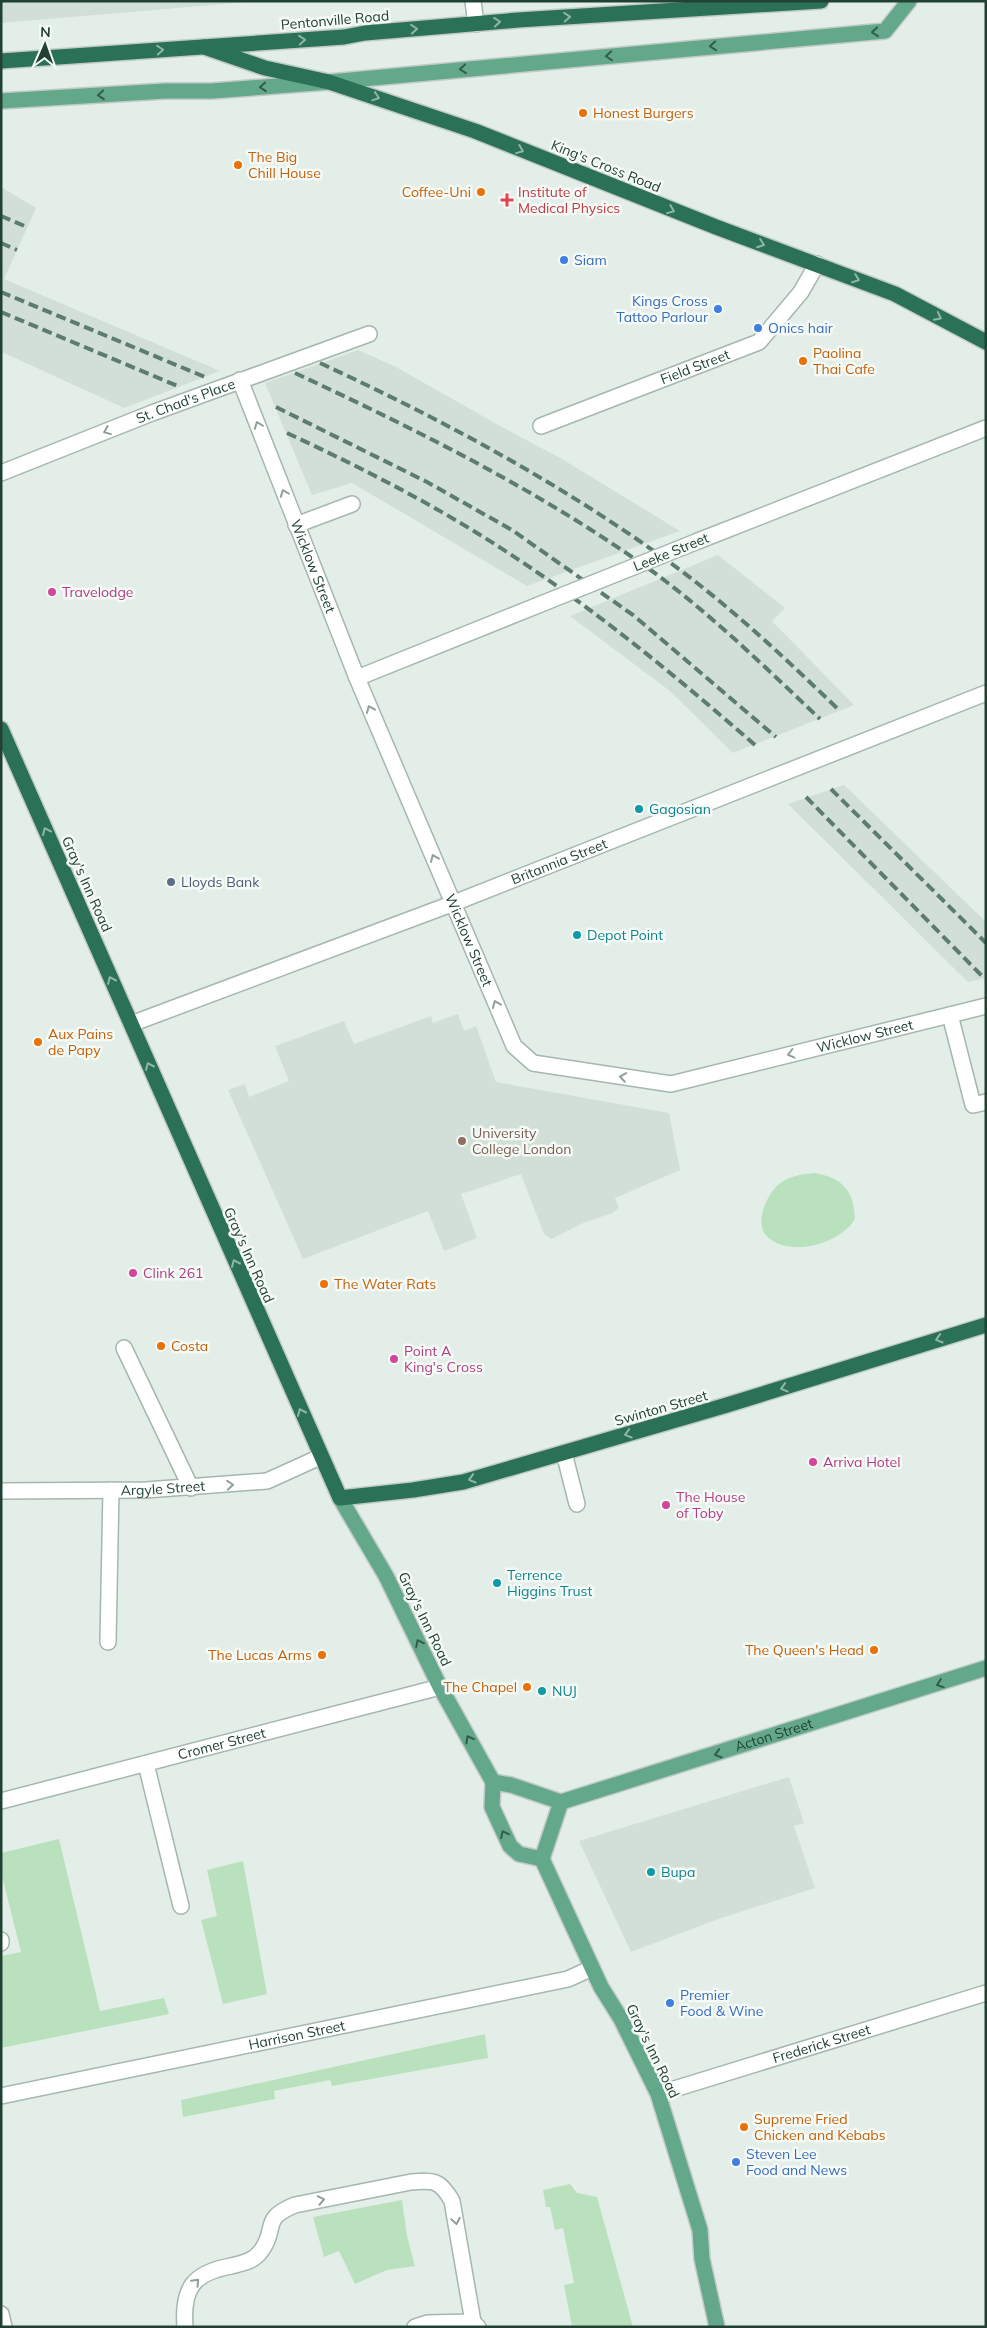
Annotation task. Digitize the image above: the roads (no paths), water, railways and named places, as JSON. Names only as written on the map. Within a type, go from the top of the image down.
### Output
[{"type":"highway","name":"Pentonville Road","points":[[1,61],[344,37],[365,33],[476,24],[821,1]]},
{"type":"highway","name":"King's Cross Road","points":[[204,47],[265,68],[329,82],[475,131],[716,228],[894,294],[986,342]]},
{"type":"highway","name":"Gray's Inn Road","points":[[1,729],[320,1457],[340,1498]]},
{"type":"highway","name":"Swinton Street","points":[[340,1498],[464,1482],[728,1405],[986,1325]]},
{"type":"main road","points":[[1,101],[165,91],[212,91],[329,82],[885,32],[909,1]]},
{"type":"main road","name":"Gray's Inn Road","points":[[340,1498],[386,1576],[440,1687],[493,1782]]},
{"type":"main road","name":"Acton Street","points":[[561,1802],[986,1668]]},
{"type":"main road","points":[[493,1782],[511,1785],[561,1802],[542,1859],[519,1854],[510,1846],[492,1807],[493,1782]]},
{"type":"main road","name":"Gray's Inn Road","points":[[542,1859],[592,1968],[658,2094],[700,2230],[702,2259],[717,2327]]},
{"type":"street","points":[[473,1],[476,24]]},
{"type":"street","name":"Field Street","points":[[541,426],[759,342],[801,292],[817,264]]},
{"type":"street","name":"St. Chad's Place","points":[[1,473],[240,380],[369,334]]},
{"type":"street","name":"Wicklow Street","points":[[240,380],[357,678],[514,1046],[533,1063],[671,1084],[986,1006]]},
{"type":"street","name":"Leeke Street","points":[[357,678],[986,428]]},
{"type":"street","points":[[296,525],[352,504]]},
{"type":"street","name":"Britannia Street","points":[[131,1024],[454,903],[986,693]]},
{"type":"street","points":[[954,1014],[973,1105],[986,1102]]},
{"type":"street","points":[[124,1348],[173,1455],[191,1488]]},
{"type":"street","points":[[564,1452],[577,1504]]},
{"type":"street","name":"Argyle Street","points":[[1,1491],[191,1488],[266,1481],[320,1457]]},
{"type":"street","points":[[108,1642],[111,1490]]},
{"type":"street","name":"Cromer Street","points":[[1,1801],[440,1687]]},
{"type":"street","points":[[146,1764],[181,1906]]},
{"type":"street","name":"Harrison Street","points":[[1,2096],[568,1978],[592,1968]]},
{"type":"street","name":"Frederick Street","points":[[658,2094],[986,1993]]},
{"type":"street","points":[[185,2327],[185,2296],[192,2284],[203,2274],[215,2269],[249,2262],[262,2251],[270,2222],[280,2211],[295,2205],[411,2182],[428,2181],[444,2187],[452,2201],[476,2324],[427,2323],[415,2327]]},
{"type":"street","points":[[1,2314],[4,2327]]},
{"type":"railway","points":[[1,216],[27,227]]},
{"type":"railway","points":[[1,243],[17,250]]},
{"type":"railway","points":[[1,292],[205,377]]},
{"type":"railway","points":[[1,312],[180,387]]},
{"type":"railway","points":[[320,363],[411,407],[501,455],[545,480],[630,535],[672,564],[737,616],[840,711]]},
{"type":"railway","points":[[295,373],[387,417],[478,464],[610,542],[652,571],[696,606],[738,642],[820,719]]},
{"type":"railway","points":[[276,407],[427,482],[512,530],[633,615],[776,737]]},
{"type":"railway","points":[[287,433],[401,489],[456,520],[510,554],[574,598],[636,645],[755,745]]},
{"type":"railway","points":[[831,789],[986,943]]},
{"type":"railway","points":[[806,797],[984,978]]},
{"type":"place","name":"Honest Burgers","points":[[583,113]]},
{"type":"place","name":"The Big Chill House","points":[[238,165]]},
{"type":"place","name":"Coffee-Uni","points":[[481,192]]},
{"type":"place","name":"Institute of Medical Physics","points":[[507,200]]},
{"type":"place","name":"Siam","points":[[564,260]]},
{"type":"place","name":"Kings Cross Tattoo Parlour","points":[[718,309]]},
{"type":"place","name":"Onics hair","points":[[758,328]]},
{"type":"place","name":"Paolina Thai Cafe","points":[[803,361]]},
{"type":"place","name":"Travelodge","points":[[52,592]]},
{"type":"place","name":"Gagosian","points":[[639,809]]},
{"type":"place","name":"Lloyds Bank","points":[[171,882]]},
{"type":"place","name":"Depot Point","points":[[577,935]]},
{"type":"place","name":"Aux Pains de Papy","points":[[38,1042]]},
{"type":"place","name":"University College London","points":[[462,1141]]},
{"type":"place","name":"Clink 261","points":[[133,1273]]},
{"type":"place","name":"The Water Rats","points":[[324,1284]]},
{"type":"place","name":"Costa","points":[[161,1346]]},
{"type":"place","name":"Point A King's Cross","points":[[394,1359]]},
{"type":"place","name":"Arriva Hotel","points":[[813,1462]]},
{"type":"place","name":"The House of Toby","points":[[666,1505]]},
{"type":"place","name":"Terrence Higgins Trust","points":[[497,1583]]},
{"type":"place","name":"The Queen's Head","points":[[874,1650]]},
{"type":"place","name":"The Lucas Arms","points":[[322,1655]]},
{"type":"place","name":"The Chapel","points":[[527,1687]]},
{"type":"place","name":"NUJ","points":[[542,1691]]},
{"type":"place","name":"Bupa","points":[[651,1872]]},
{"type":"place","name":"Premier Food & Wine","points":[[670,2003]]},
{"type":"place","name":"Supreme Fried Chicken and Kebabs","points":[[744,2127]]},
{"type":"place","name":"Steven Lee Food and News","points":[[736,2162]]}]
